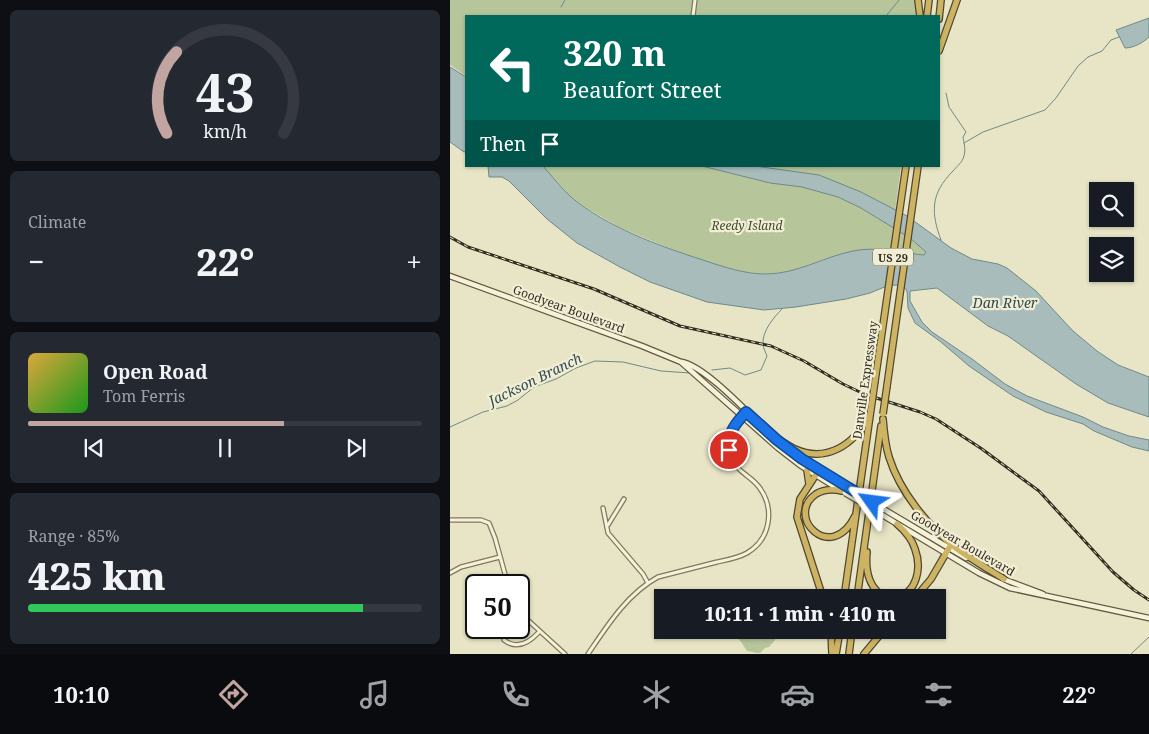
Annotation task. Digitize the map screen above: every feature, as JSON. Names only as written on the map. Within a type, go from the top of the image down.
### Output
[{"type":"highway","points":[[918,0],[920,15]]},
{"type":"highway","points":[[927,15],[929,0]]},
{"type":"highway","points":[[939,15],[941,0]]},
{"type":"highway","points":[[940,48],[957,0]]},
{"type":"highway","name":"Danville Expressway","points":[[845,589],[906,167]]},
{"type":"highway","name":"Danville Expressway","points":[[858,589],[918,167]]},
{"type":"highway","points":[[766,430],[796,450],[811,454],[824,454],[835,451],[851,441],[860,432],[871,410]]},
{"type":"highway","points":[[883,416],[889,458],[897,477],[910,499],[928,521],[955,547],[1004,579]]},
{"type":"highway","points":[[807,470],[809,484]]},
{"type":"highway","points":[[817,473],[798,505],[797,516],[821,589]]},
{"type":"highway","points":[[844,490],[826,490],[816,494],[810,500],[805,515],[812,530],[826,537],[838,536],[849,527],[858,510]]},
{"type":"highway","points":[[897,524],[913,544],[917,556],[916,578],[911,589]]},
{"type":"highway","points":[[866,534],[868,537],[866,563],[871,584],[875,589]]},
{"type":"highway","points":[[923,589],[948,551]]},
{"type":"highway","points":[[831,639],[832,654]]},
{"type":"highway","points":[[836,654],[838,639]]},
{"type":"highway","points":[[849,654],[851,639]]},
{"type":"highway","points":[[864,654],[876,639]]},
{"type":"main road","name":"Goodyear Boulevard","points":[[450,276],[691,365],[817,473],[897,524],[1004,579],[1046,595]]},
{"type":"main road","name":"Goodyear Boulevard","points":[[680,362],[778,448],[807,470],[817,473]]},
{"type":"main road","name":"Goodyear Boulevard","points":[[844,490],[885,510],[996,582],[1018,590],[1149,618]]},
{"type":"street","points":[[693,15],[695,0]]},
{"type":"street","points":[[588,654],[614,617],[648,583],[658,577],[742,555],[756,546],[763,538],[768,521],[767,502],[757,484],[734,464],[729,450],[728,440],[731,432],[746,412]]},
{"type":"street","points":[[608,526],[624,499]]},
{"type":"street","points":[[603,508],[608,533],[643,574],[648,583]]},
{"type":"street","points":[[450,520],[486,521],[490,525],[505,574]]},
{"type":"street","points":[[450,573],[466,565],[500,557]]},
{"type":"street","points":[[530,623],[565,654]]},
{"type":"street","points":[[504,640],[515,645],[521,645],[539,632]]},
{"type":"green space","points":[[450,0],[915,0],[918,15],[465,15],[465,75],[450,65]]},
{"type":"green space","name":"Reedy Island","points":[[544,167],[706,167],[770,183],[802,187],[838,197],[861,208],[910,238],[926,252],[924,256],[890,250],[863,250],[824,259],[791,272],[766,274],[735,271],[683,254],[621,228],[570,196]]},
{"type":"green space","points":[[753,167],[901,167],[895,212]]},
{"type":"green space","points":[[739,639],[775,639],[769,647],[760,653],[747,651]]},
{"type":"water","points":[[1149,18],[1149,37],[1138,45],[1125,48],[1116,30]]},
{"type":"water","points":[[450,67],[465,76],[465,152],[450,142]]},
{"type":"water","name":"Dan River","points":[[488,167],[544,167],[571,197],[585,208],[634,235],[719,265],[758,274],[788,271],[853,251],[880,250],[924,255],[926,252],[910,238],[861,208],[838,197],[802,187],[770,183],[706,167],[762,167],[819,175],[861,192],[907,216],[951,248],[972,259],[998,264],[1007,268],[1036,291],[1073,331],[1097,351],[1118,365],[1149,377],[1149,417],[1108,403],[1076,384],[1008,336],[988,326],[937,288],[910,291],[910,301],[922,322],[932,332],[1005,384],[1027,396],[1083,417],[1103,427],[1129,436],[1149,440],[1149,451],[1132,447],[1094,431],[1083,424],[1046,412],[1013,396],[969,366],[915,323],[908,308],[907,291],[905,288],[896,285],[887,286],[870,293],[846,299],[764,310],[707,302],[650,282],[577,243],[547,219],[509,181],[502,177],[489,177]]},
{"type":"waterway","points":[[561,7],[565,0]]},
{"type":"waterway","points":[[887,15],[899,0]]},
{"type":"waterway","points":[[964,143],[983,132],[1045,110],[1056,98],[1078,66],[1088,57],[1102,51],[1111,40],[1119,37]]},
{"type":"waterway","points":[[941,240],[935,221],[936,196],[945,179],[963,158],[965,153],[963,137],[966,132],[949,107],[946,93]]},
{"type":"waterway","name":"Jackson Branch","points":[[712,370],[730,368],[745,375],[761,370],[767,356],[763,346],[764,334],[772,320],[782,309]]},
{"type":"waterway","name":"Jackson Branch","points":[[450,427],[483,412],[507,406],[534,387],[595,361],[623,362],[661,371],[690,373]]},
{"type":"waterway","points":[[1131,654],[1149,637]]},
{"type":"railway","points":[[450,237],[468,247],[594,289],[680,326],[771,346],[804,361],[864,394],[936,419],[982,449],[1039,491],[1113,572],[1149,600]]},
{"type":"route","points":[[729,450],[728,440],[731,432],[746,412],[777,440],[802,459],[872,502]]}]
